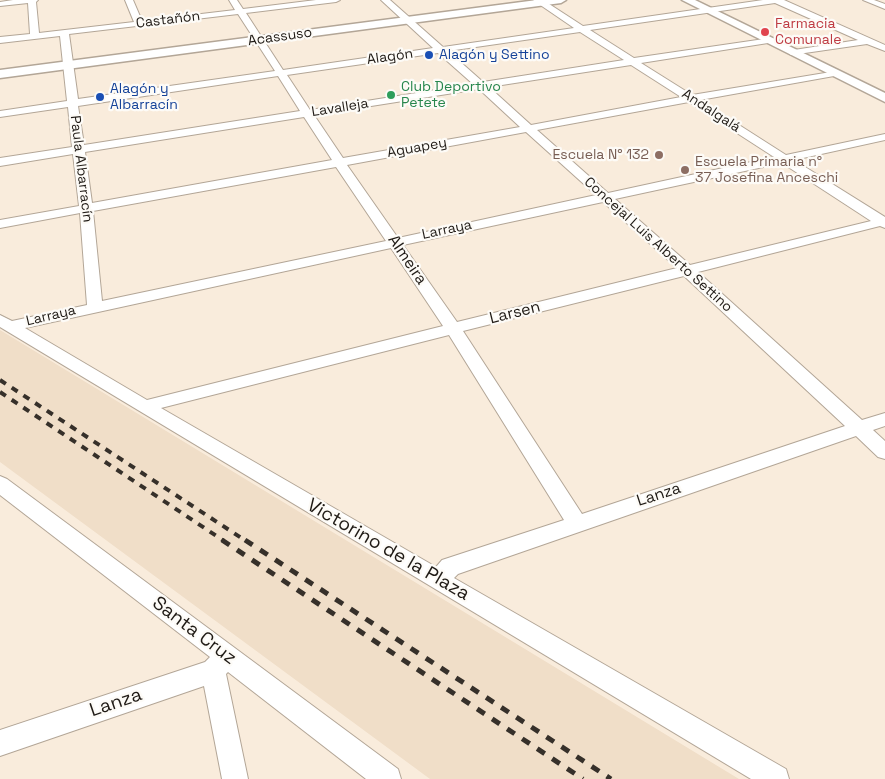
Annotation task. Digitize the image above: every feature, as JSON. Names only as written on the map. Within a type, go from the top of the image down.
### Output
[{"type":"street","points":[[0,4],[33,0],[35,36]]},
{"type":"street","points":[[129,0],[139,24]]},
{"type":"street","name":"Castañón","points":[[0,40],[139,24],[234,8],[336,0]]},
{"type":"street","name":"Concejal Luis Alberto Settino","points":[[385,0],[687,270],[885,452]]},
{"type":"street","name":"Acassuso","points":[[0,74],[539,1],[561,0]]},
{"type":"street","points":[[686,0],[885,98]]},
{"type":"street","points":[[777,0],[885,48]]},
{"type":"street","name":"Alagón","points":[[0,114],[583,30],[777,0]]},
{"type":"street","points":[[867,0],[885,7]]},
{"type":"street","name":"Andalgalá","points":[[539,1],[884,222]]},
{"type":"street","name":"Almeira","points":[[223,4],[234,8],[260,40],[339,162],[453,329],[576,522]]},
{"type":"street","name":"Paula Albarracín","points":[[64,32],[86,209],[95,306]]},
{"type":"street","points":[[794,53],[885,38]]},
{"type":"street","name":"Lavalleja","points":[[0,162],[768,40]]},
{"type":"street","name":"Aguapey","points":[[0,224],[834,73]]},
{"type":"street","name":"Larraya","points":[[5,323],[95,306],[885,137]]},
{"type":"street","name":"Larsen","points":[[146,408],[158,402],[884,222]]},
{"type":"street","name":"Victorino de la Plaza","points":[[5,323],[776,779]]},
{"type":"street","name":"Lanza","points":[[438,580],[450,567],[576,522],[885,419]]},
{"type":"street","name":"Santa Cruz","points":[[2,488],[220,663],[388,779]]},
{"type":"street","points":[[220,663],[235,779]]},
{"type":"street","name":"Lanza","points":[[0,743],[220,663]]},
{"type":"shaded area","points":[[0,330],[739,779],[430,779],[0,462]]},
{"type":"railway","points":[[0,380],[246,541]]},
{"type":"railway","points":[[0,392],[224,541]]},
{"type":"railway","points":[[222,540],[583,779]]},
{"type":"railway","points":[[245,540],[611,779]]},
{"type":"place","name":"Farmacia Comunale","points":[[765,32]]},
{"type":"place","name":"Alagón y Settino","points":[[429,55]]},
{"type":"place","name":"Club Deportivo Petete","points":[[391,95]]},
{"type":"place","name":"Alagón y Albarracín","points":[[100,97]]},
{"type":"place","name":"Escuela N° 132","points":[[659,155]]},
{"type":"place","name":"Escuela Primaria n° 37 Josefina Anceschi","points":[[685,170]]}]
